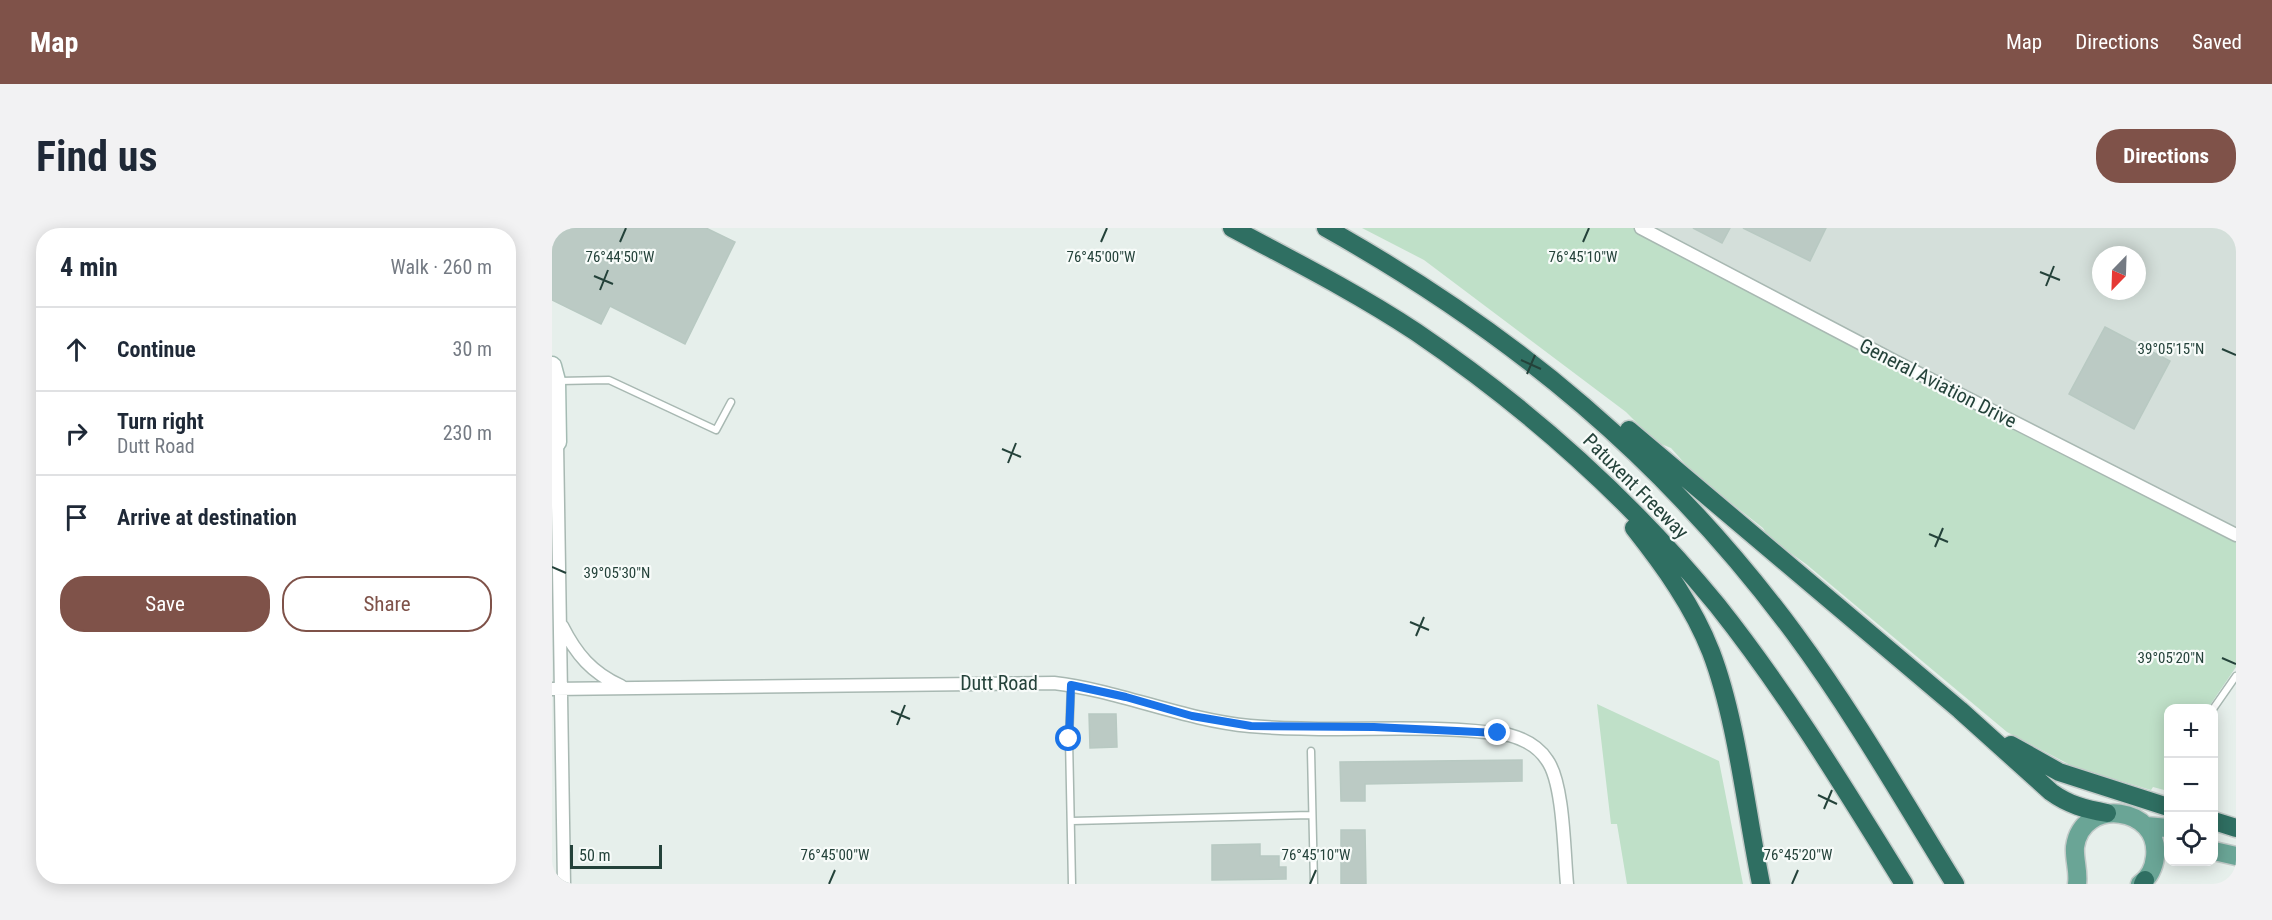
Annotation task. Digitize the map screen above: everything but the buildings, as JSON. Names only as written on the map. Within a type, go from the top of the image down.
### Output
[{"type":"highway","name":"Patuxent Freeway","points":[[1232,228],[1360,298],[1463,366],[1582,462],[1681,564],[1759,661],[1805,727],[1904,884]]},
{"type":"highway","name":"Patuxent Freeway","points":[[1326,228],[1409,276],[1489,329],[1612,429],[1661,476],[1750,575],[1847,709],[1955,884]]},
{"type":"highway","points":[[1489,329],[1550,369],[1619,421],[1960,710],[2065,803],[2107,813]]},
{"type":"highway","points":[[1463,366],[1626,519],[1678,588],[1711,652],[1726,706],[1761,884]]},
{"type":"highway","points":[[1960,710],[2027,756],[2059,772],[2164,805]]},
{"type":"highway","points":[[2218,821],[2236,828]]},
{"type":"main road","points":[[2078,884],[2075,846],[2081,830],[2091,820],[2107,813],[2122,812],[2136,818],[2146,826],[2153,837],[2156,849],[2150,874]]},
{"type":"main road","points":[[2146,826],[2164,828]]},
{"type":"main road","points":[[2218,832],[2236,834]]},
{"type":"main road","points":[[2218,852],[2236,856]]},
{"type":"main road","points":[[2076,861],[2082,875],[2091,884]]},
{"type":"street","name":"General Aviation Drive","points":[[1641,228],[2236,536]]},
{"type":"street","points":[[554,374],[560,622],[557,689],[564,884]]},
{"type":"street","points":[[560,622],[577,653],[588,665],[602,677],[625,688]]},
{"type":"street","name":"Dutt Road","points":[[557,689],[1014,683],[1071,685],[1126,697],[1192,716],[1241,725],[1385,728],[1509,735],[1529,743],[1548,760],[1557,786],[1567,884]]},
{"type":"lane","points":[[554,374],[609,380],[716,430],[731,402]]},
{"type":"lane","points":[[2216,704],[2235,678]]},
{"type":"lane","points":[[1071,685],[1069,739],[1072,884]]},
{"type":"lane","points":[[1311,751],[1314,884]]},
{"type":"lane","points":[[1072,821],[1311,815]]},
{"type":"shaded area","points":[[1639,228],[2236,228],[2236,559],[1628,249]]},
{"type":"green space","points":[[1362,228],[1639,228],[1637,233],[1689,261],[2236,542],[2236,667],[2211,704],[2164,704],[2164,790],[2153,787],[2151,790],[2076,768],[2007,732],[1806,564],[1769,538],[1763,528],[1694,474],[1671,448],[1656,442],[1626,412],[1424,260]]},
{"type":"green space","points":[[1597,704],[1719,761],[1743,884],[1627,884],[1617,824],[1611,824]]},
{"type":"route","points":[[1069,739],[1071,685],[1222,723],[1301,728],[1374,727],[1498,733]]}]
